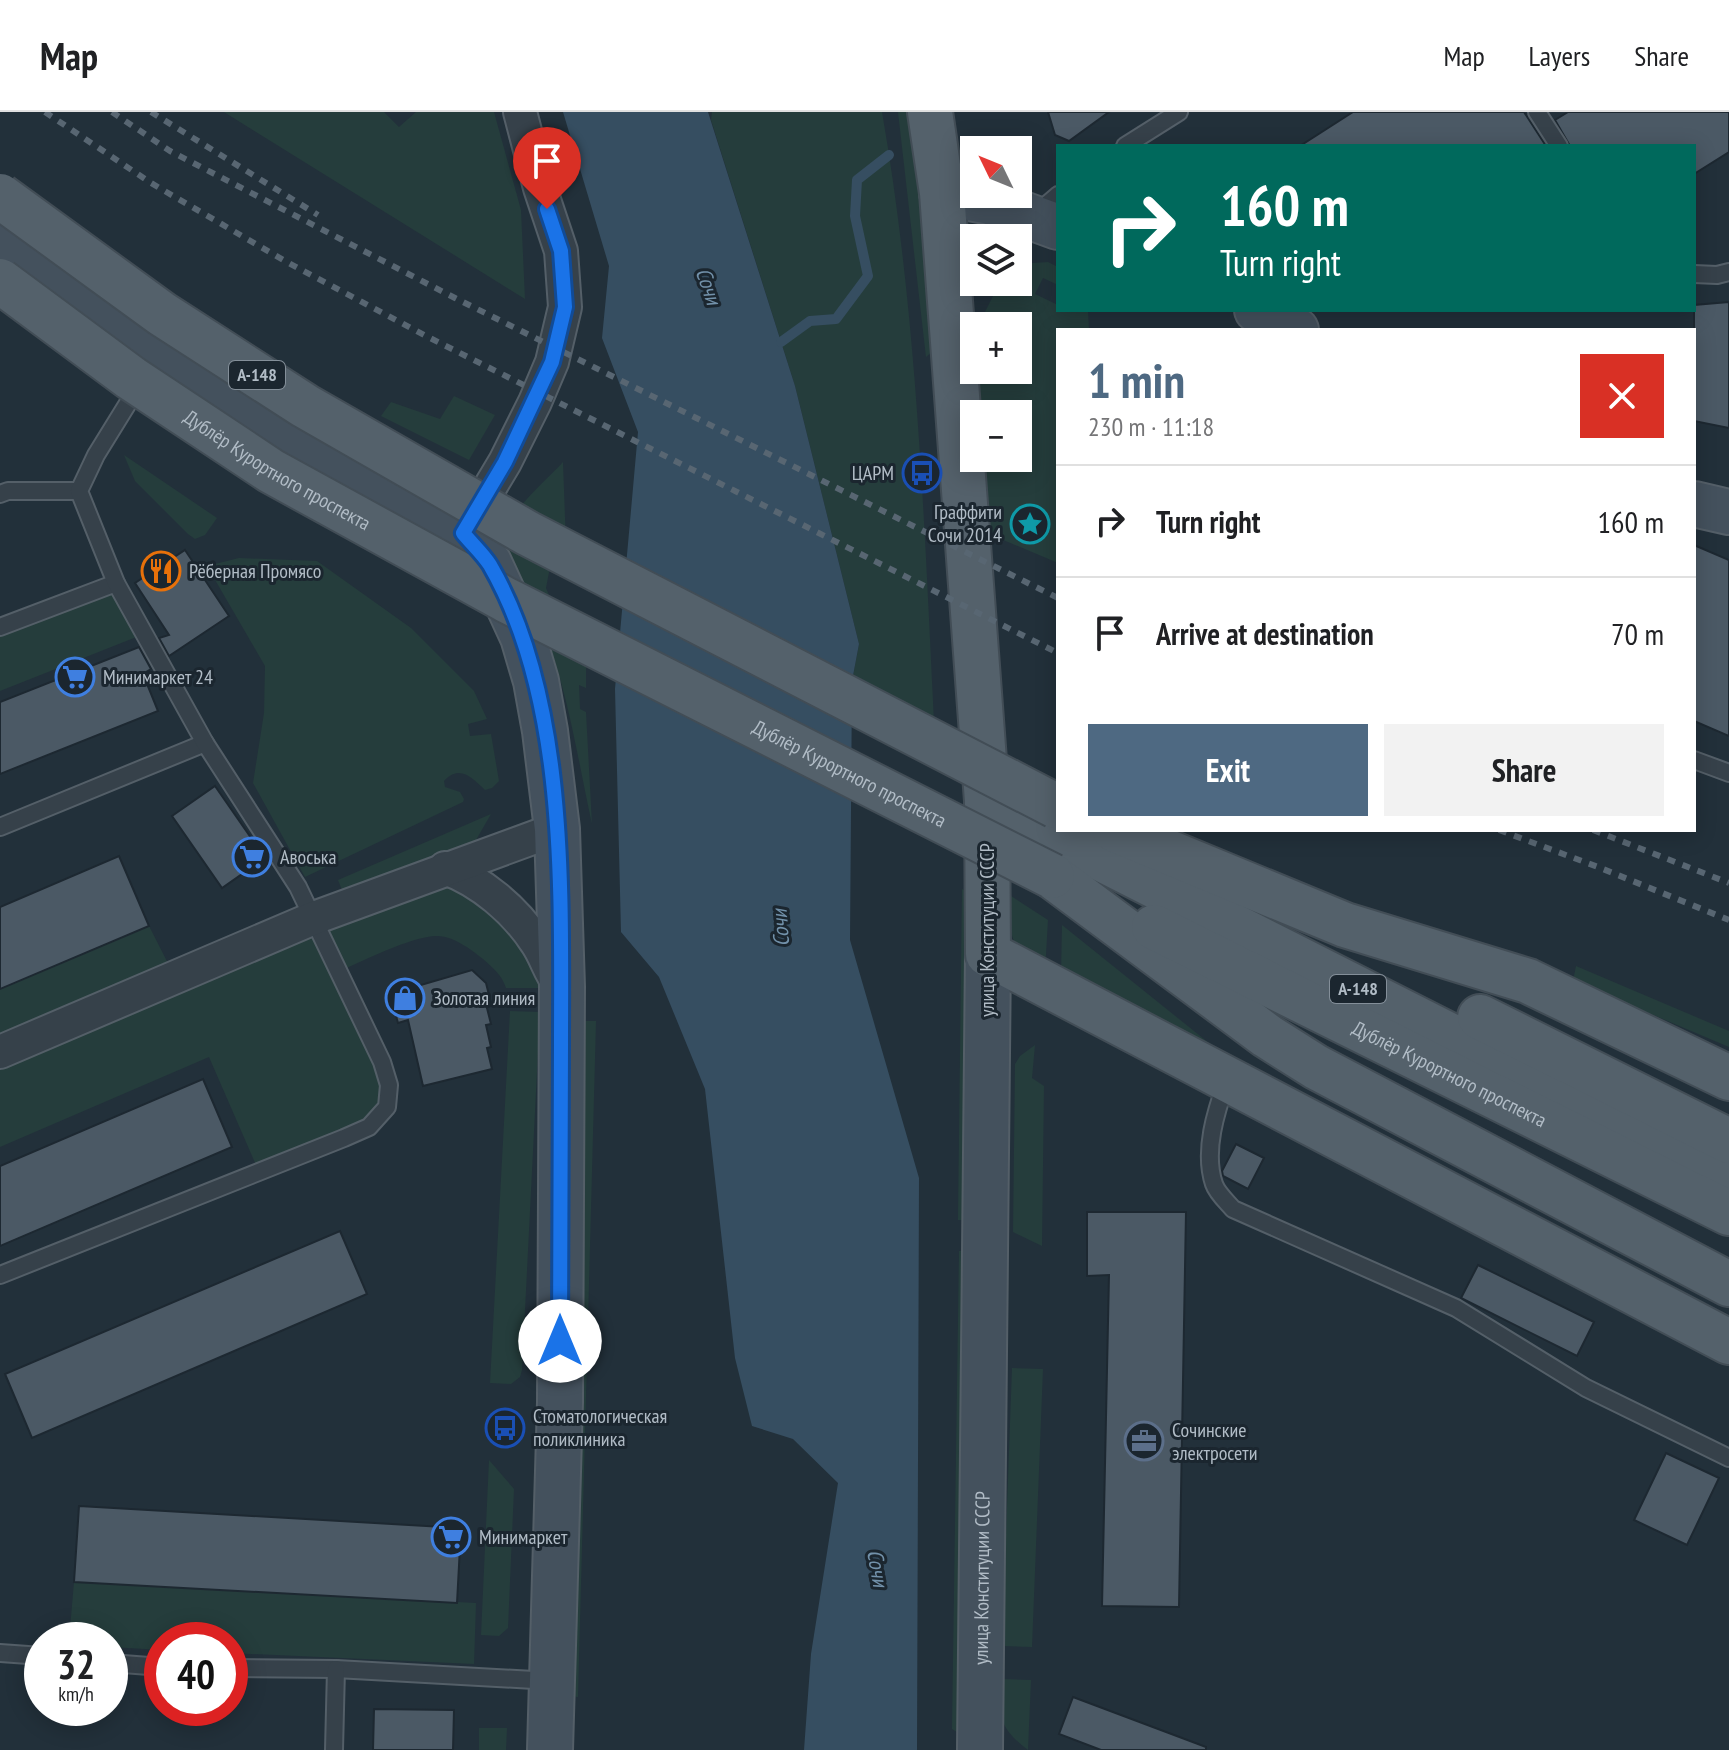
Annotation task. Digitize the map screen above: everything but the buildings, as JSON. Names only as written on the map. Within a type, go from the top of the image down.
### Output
[{"type":"main road","name":"улица Конституции СССР","points":[[930,112],[942,193],[987,801],[988,954]]},
{"type":"main road","name":"А-148","points":[[0,196],[162,314],[305,406],[527,533],[1056,805]]},
{"type":"main road","name":"Дублёр Курортного проспекта","points":[[0,281],[131,378],[271,471],[506,600],[1729,1213]]},
{"type":"main road","name":"А-148","points":[[987,801],[1729,1177]]},
{"type":"main road","name":"А-148","points":[[1108,832],[1729,1141]]},
{"type":"main road","points":[[1120,832],[1345,925],[1540,986],[1729,1078]]},
{"type":"main road","name":"А-148","points":[[1052,876],[1267,1036],[1316,1067],[1729,1284]]},
{"type":"main road","points":[[988,954],[1729,1342]]},
{"type":"street","points":[[463,533],[505,462],[535,402],[552,362],[565,307],[561,251],[520,112]]},
{"type":"street","points":[[942,193],[1050,213]]},
{"type":"street","points":[[0,239],[159,353],[286,435],[463,533],[489,563],[523,637],[536,681],[545,731],[557,829],[562,987],[560,1402],[550,1750]]},
{"type":"street","points":[[1261,312],[1292,328]]},
{"type":"street","points":[[1696,504],[1729,512]]},
{"type":"street","points":[[0,1052],[314,918],[557,829]]},
{"type":"street","points":[[445,868],[467,877],[503,905],[537,943],[549,972],[562,987]]},
{"type":"street","name":"улица Конституции СССР","points":[[980,1750],[988,954]]},
{"type":"lane","points":[[1128,144],[1179,112]]},
{"type":"lane","points":[[1537,112],[1558,144]]},
{"type":"lane","points":[[1696,274],[1729,272]]},
{"type":"lane","points":[[0,1275],[369,1127],[387,1107],[389,1085],[382,1062],[314,918],[298,887],[205,743],[116,583],[79,491],[96,455],[159,353]]},
{"type":"lane","points":[[0,494],[8,491],[79,491]]},
{"type":"lane","points":[[0,627],[116,583]]},
{"type":"lane","points":[[0,827],[205,743]]},
{"type":"lane","points":[[1696,761],[1729,773]]},
{"type":"lane","points":[[1227,1079],[1212,1123],[1212,1171],[1214,1187],[1233,1209],[1456,1308],[1586,1388],[1729,1458]]},
{"type":"lane","points":[[0,1653],[24,1655]]},
{"type":"lane","points":[[248,1668],[336,1669],[552,1681]]},
{"type":"lane","points":[[334,1750],[336,1669]]},
{"type":"green space","points":[[224,112],[384,112],[399,127],[416,112],[494,112],[521,210],[525,299]]},
{"type":"green space","points":[[712,112],[882,112],[911,340],[934,722],[852,681],[859,644],[795,386],[711,120]]},
{"type":"green space","points":[[898,112],[931,112],[951,335],[926,357]]},
{"type":"green space","points":[[1048,262],[1056,266],[1056,284],[1043,278],[1035,294],[1056,304],[1056,312],[1088,312],[1089,328],[1056,328],[1056,562],[989,534],[985,472],[1032,472],[1032,400],[979,400],[978,384],[1032,384],[1032,312],[985,312],[993,296],[1032,296],[1032,263]]},
{"type":"green space","points":[[454,396],[495,415],[469,460],[381,416],[391,402],[440,419]]},
{"type":"green space","points":[[124,455],[217,518],[205,535],[195,539],[188,534],[135,481]]},
{"type":"green space","points":[[563,462],[566,545],[551,562],[546,588],[560,621],[586,660],[586,688],[579,685],[580,709],[586,712],[592,824],[554,658],[511,563],[504,539],[506,529],[519,508]]},
{"type":"green space","points":[[239,558],[317,561],[411,628],[474,691],[487,719],[468,724],[470,736],[491,734],[499,781],[485,790],[461,773],[450,776],[444,781],[445,787],[460,792],[463,802],[305,877],[253,783],[264,713],[265,666],[207,566]]},
{"type":"green space","points":[[116,583],[144,634],[0,691],[0,627]]},
{"type":"green space","points":[[491,814],[476,840],[466,848],[346,900],[338,880]]},
{"type":"green space","points":[[441,870],[484,890],[549,988],[506,988],[497,972],[478,955],[456,941],[438,936],[402,944],[337,972],[389,1085],[369,1127],[259,1172],[209,1057],[0,1147],[0,989],[149,926],[175,977]]},
{"type":"green space","points":[[962,889],[975,897],[970,1220],[958,1220]]},
{"type":"green space","points":[[1011,896],[1048,920],[1045,972],[1024,954],[1014,940],[1010,923]]},
{"type":"green space","points":[[1062,925],[1245,1072],[1061,974]]},
{"type":"green space","points":[[1576,966],[1729,1031],[1729,1047],[1573,981]]},
{"type":"green space","points":[[510,1011],[540,1012],[522,1370],[520,1377],[511,1384],[490,1383]]},
{"type":"green space","points":[[583,1021],[596,1021],[578,1697],[563,1696]]},
{"type":"green space","points":[[1035,1045],[1032,1078],[1044,1086],[1042,1246],[1013,1232],[1015,1064]]},
{"type":"green space","points":[[970,1250],[960,1731],[957,1732],[952,1729],[959,1251]]},
{"type":"green space","points":[[1012,1368],[1043,1369],[1032,1647],[1002,1646]]},
{"type":"green space","points":[[489,1460],[514,1489],[508,1628],[499,1636],[481,1635]]},
{"type":"green space","points":[[74,1582],[476,1603],[474,1664],[248,1654],[248,1622],[144,1622],[144,1649],[128,1648],[128,1622],[71,1622]]},
{"type":"green space","points":[[1001,1679],[1031,1680],[1028,1750],[1005,1727]]},
{"type":"green space","points":[[479,1728],[507,1728],[506,1750],[479,1750]]},
{"type":"water","name":"Сочи","points":[[563,112],[708,112],[795,386],[859,644],[852,681],[850,940],[919,1178],[917,1750],[804,1750],[811,1654],[838,1483],[793,1439],[752,1426],[735,1358],[705,1089],[659,977],[621,932],[615,689],[638,432],[602,338],[609,266]]},
{"type":"waterway","points":[[781,342],[810,321],[836,319],[868,276],[855,216],[857,180],[889,155]]},
{"type":"railway","points":[[45,112],[151,183],[285,261],[424,335],[1056,652]]},
{"type":"railway","points":[[112,112],[170,151],[455,298],[1056,597]]},
{"type":"railway","points":[[151,112],[318,215]]},
{"type":"railway","points":[[1504,832],[1729,920]]},
{"type":"railway","points":[[1598,832],[1729,883]]},
{"type":"place","name":"ЦАРМ","points":[[922,473]]},
{"type":"place","name":"Граффити Сочи 2014","points":[[1030,524]]},
{"type":"place","name":"Рёберная Промясо","points":[[161,571]]},
{"type":"place","name":"Минимаркет 24","points":[[75,677]]},
{"type":"place","name":"Авоська","points":[[252,857]]},
{"type":"place","name":"Золотая линия","points":[[405,998]]},
{"type":"place","name":"Стоматологическая поликлиника","points":[[505,1428]]},
{"type":"place","name":"Сочинские электросети","points":[[1144,1441]]},
{"type":"place","name":"Минимаркет","points":[[451,1537]]},
{"type":"route","points":[[547,209],[561,251],[565,307],[552,362],[505,462],[463,533],[489,563],[523,637],[536,681],[545,731],[557,829],[562,987],[560,1341]]}]
